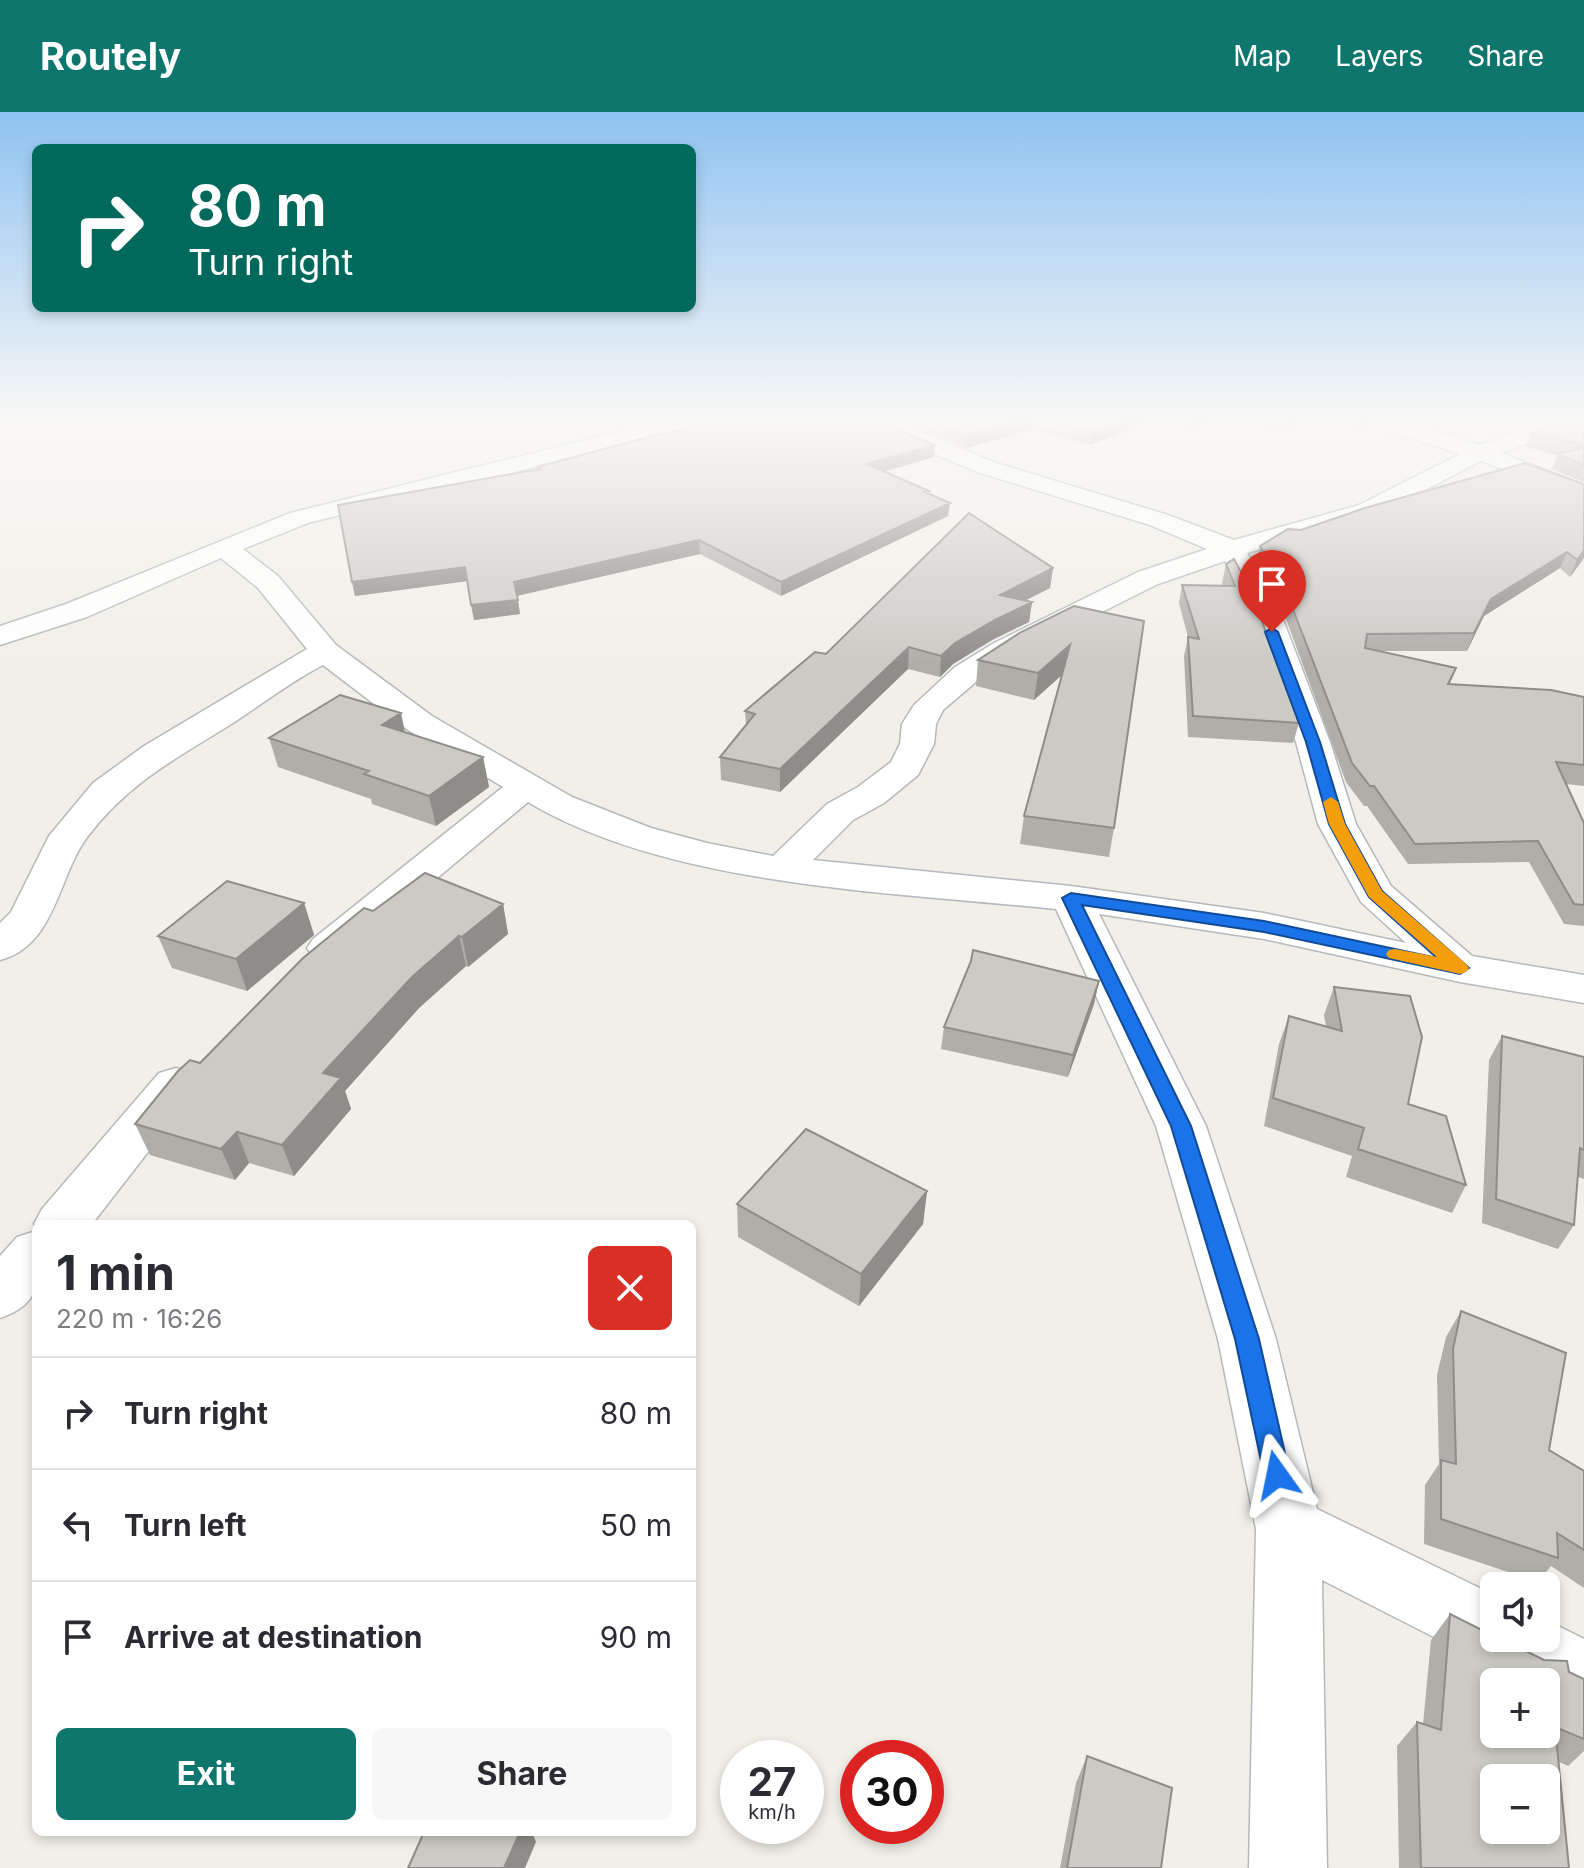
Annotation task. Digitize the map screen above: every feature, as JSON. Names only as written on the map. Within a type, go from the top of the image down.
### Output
[{"type":"street","points":[[0,636],[106,598],[299,518],[368,501]]},
{"type":"street","points":[[1096,501],[1159,520],[1232,549],[1264,609],[1343,835],[1375,893],[1460,968]]},
{"type":"street","points":[[782,869],[840,812],[871,795],[906,768],[917,744],[923,714],[966,674],[1043,629],[1135,584],[1232,549],[1368,510],[1386,501]]},
{"type":"street","points":[[224,547],[268,582],[325,652],[420,723],[559,805],[638,836],[703,854],[782,869],[1071,898],[1264,926],[1460,968],[1584,989]]},
{"type":"street","points":[[0,947],[29,918],[68,836],[106,791],[156,753],[224,714],[291,669],[325,652]]},
{"type":"street","points":[[296,976],[527,785]]},
{"type":"street","points":[[1071,898],[1181,1126],[1247,1339],[1289,1529],[1288,1868]]},
{"type":"street","points":[[64,1220],[172,1088],[207,1056]]},
{"type":"street","points":[[0,1295],[32,1258]]},
{"type":"street","points":[[1289,1529],[1480,1624]]},
{"type":"street","points":[[1536,1652],[1584,1676]]},
{"type":"building","points":[[361,501],[950,503],[781,582],[699,540],[514,582],[518,600],[471,605],[465,567],[352,582],[338,505]]},
{"type":"building","points":[[1390,501],[1584,501],[1584,550],[1577,560],[1567,552],[1491,599],[1474,633],[1367,634],[1365,648],[1456,668],[1448,684],[1551,690],[1584,697],[1584,765],[1556,762],[1584,823],[1584,905],[1574,904],[1538,841],[1415,844],[1374,786],[1370,786],[1352,763],[1286,591],[1260,546],[1288,529],[1301,530]]},
{"type":"building","points":[[969,513],[1053,568],[1000,595],[1032,602],[955,643],[941,656],[909,647],[780,769],[720,757],[755,714],[745,711],[815,652],[826,654]]},
{"type":"building","points":[[1234,559],[1251,591],[1299,723],[1193,716],[1188,637],[1199,639],[1182,585],[1235,586],[1226,564]]},
{"type":"building","points":[[1074,606],[1144,621],[1114,828],[1024,816],[1070,645],[1038,673],[978,660],[1021,632]]},
{"type":"building","points":[[340,695],[401,713],[382,725],[483,757],[429,796],[364,774],[369,771],[269,738]]},
{"type":"building","points":[[425,873],[503,904],[462,937],[459,936],[412,977],[323,1073],[341,1078],[282,1145],[237,1132],[221,1149],[135,1124],[178,1071],[190,1060],[200,1063],[303,958],[364,908],[373,911]]},
{"type":"building","points":[[227,881],[304,903],[236,959],[158,936]]},
{"type":"building","points":[[973,950],[1099,981],[1073,1055],[944,1027]]},
{"type":"building","points":[[1334,987],[1410,996],[1422,1037],[1408,1104],[1446,1116],[1466,1185],[1358,1149],[1364,1128],[1273,1098],[1289,1016],[1342,1031]]},
{"type":"building","points":[[1502,1036],[1584,1057],[1584,1150],[1580,1148],[1574,1225],[1496,1199]]},
{"type":"building","points":[[806,1129],[927,1191],[861,1274],[737,1204]]},
{"type":"building","points":[[1461,1311],[1566,1353],[1549,1450],[1584,1471],[1584,1550],[1557,1533],[1558,1558],[1441,1519],[1441,1460],[1456,1464],[1453,1349]]},
{"type":"building","points":[[1450,1614],[1480,1629],[1480,1652],[1528,1652],[1544,1660],[1567,1661],[1569,1672],[1584,1679],[1584,1739],[1560,1729],[1560,1668],[1480,1668],[1480,1748],[1557,1748],[1559,1764],[1480,1764],[1480,1844],[1560,1844],[1560,1777],[1569,1868],[1421,1868],[1417,1722],[1441,1730]]},
{"type":"building","points":[[1087,1756],[1172,1788],[1161,1868],[1067,1868]]},
{"type":"building","points":[[422,1836],[518,1836],[504,1868],[408,1868]]},
{"type":"slow traffic","points":[[1331,802],[1337,824],[1375,893],[1460,968],[1395,954]]},
{"type":"route","points":[[1272,632],[1313,742],[1337,824],[1375,893],[1460,968],[1264,926],[1071,898],[1181,1126],[1247,1339],[1277,1475]]}]
